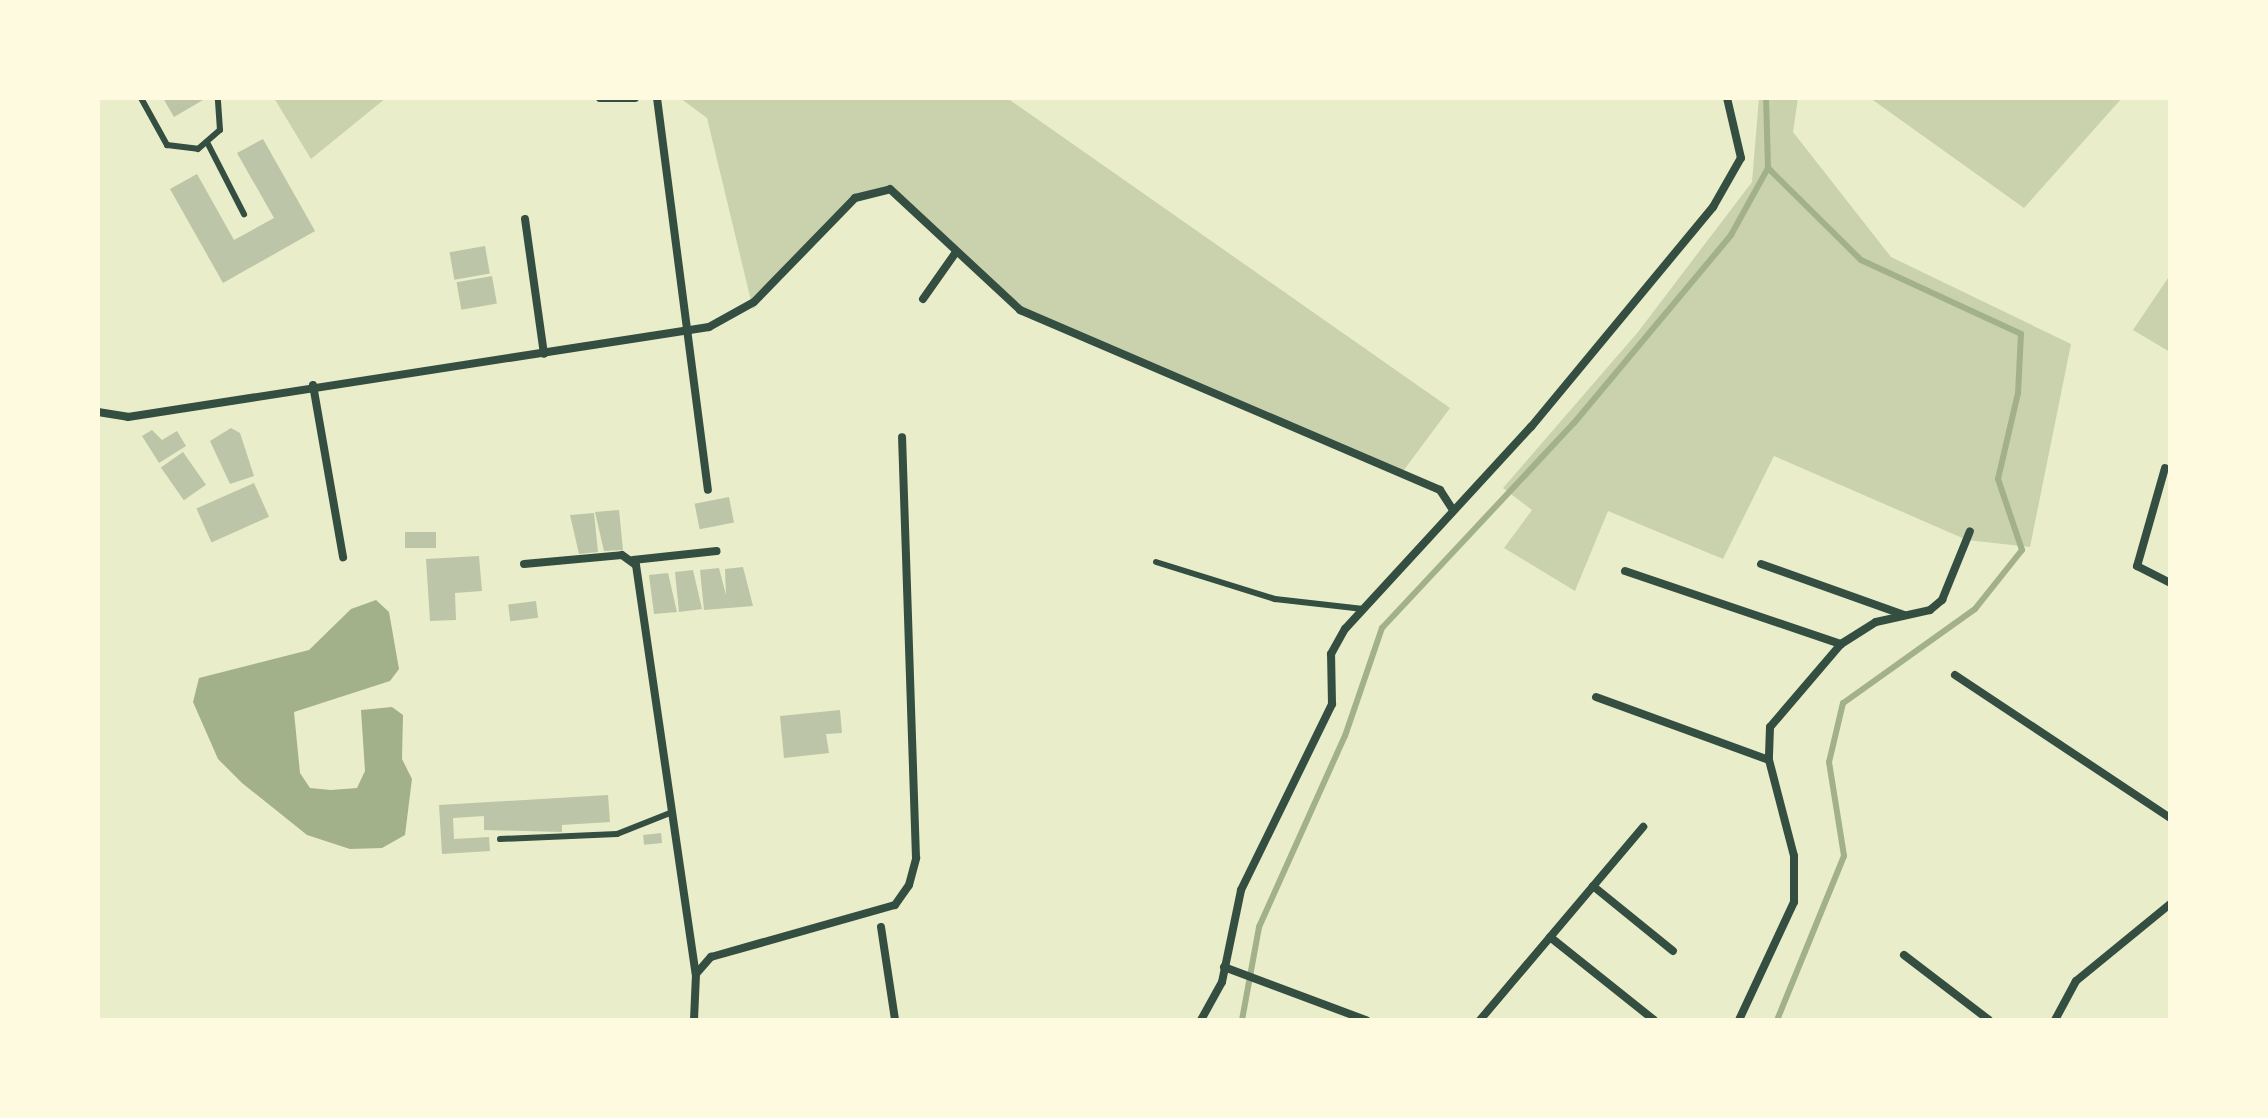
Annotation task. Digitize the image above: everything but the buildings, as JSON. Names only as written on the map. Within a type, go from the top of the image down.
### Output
[{"type":"street","points":[[600,98],[635,98]]},
{"type":"street","points":[[657,98],[708,490]]},
{"type":"street","points":[[1201,1020],[1224,967],[1241,890],[1332,704],[1337,678],[1331,654],[1363,609],[1631,313],[1713,207],[1741,158],[1727,98]]},
{"type":"street","points":[[98,412],[128,417],[313,385],[686,333],[754,302],[855,198],[890,189],[917,207],[956,252],[1020,310],[1440,490],[1453,510]]},
{"type":"street","points":[[525,219],[544,354]]},
{"type":"street","points":[[923,299],[956,252]]},
{"type":"street","points":[[313,385],[343,557]]},
{"type":"street","points":[[696,974],[711,957],[895,905],[909,885],[916,858],[902,437]]},
{"type":"street","points":[[2165,468],[2137,566],[2170,583]]},
{"type":"street","points":[[1739,1020],[1794,902],[1794,856],[1769,760],[1770,727],[1841,644],[1876,622],[1907,616],[1942,600],[1970,531]]},
{"type":"street","points":[[524,564],[633,560],[717,551]]},
{"type":"street","points":[[633,560],[696,974],[694,1020]]},
{"type":"street","points":[[1761,564],[1907,616]]},
{"type":"street","points":[[1625,571],[1841,644]]},
{"type":"street","points":[[1955,675],[2170,818]]},
{"type":"street","points":[[1596,697],[1769,760]]},
{"type":"street","points":[[1480,1020],[1643,827]]},
{"type":"street","points":[[1593,886],[1673,951]]},
{"type":"street","points":[[2055,1020],[2076,981],[2170,904]]},
{"type":"street","points":[[881,927],[895,1020]]},
{"type":"street","points":[[1550,937],[1654,1020]]},
{"type":"street","points":[[1904,955],[1989,1020]]},
{"type":"street","points":[[1224,967],[1366,1020]]},
{"type":"lane","points":[[141,98],[167,145],[208,144],[220,130],[218,98]]},
{"type":"lane","points":[[208,144],[244,214]]},
{"type":"lane","points":[[1156,562],[1275,599],[1363,609]]},
{"type":"lane","points":[[500,839],[617,834],[670,813]]},
{"type":"shaded area","points":[[274,98],[386,98],[311,159]]},
{"type":"shaded area","points":[[680,98],[1007,98],[1450,408],[1401,474],[1020,310],[890,189],[855,198],[753,309],[707,118]]},
{"type":"shaded area","points":[[1759,98],[1798,98],[1793,132],[1891,257],[2071,344],[2030,547],[1967,540],[1774,456],[1723,559],[1608,511],[1575,591],[1504,548],[1532,510],[1503,488],[1638,332],[1752,182]]},
{"type":"shaded area","points":[[1870,98],[2122,98],[2024,208]]},
{"type":"shaded area","points":[[2170,275],[2170,352],[2133,330]]},
{"type":"shaded area","points":[[376,600],[389,612],[399,669],[390,681],[294,712],[300,773],[310,788],[331,790],[357,788],[365,771],[361,710],[392,707],[403,715],[402,759],[412,779],[405,835],[382,848],[350,849],[307,835],[242,783],[218,759],[193,702],[199,678],[309,650],[351,609]]},
{"type":"waterway","points":[[1242,1020],[1259,927],[1345,736],[1382,628],[1574,423],[1731,235],[1768,168],[1766,98]]},
{"type":"waterway","points":[[1768,168],[1861,260],[2021,334],[2018,393],[1998,479],[2022,550],[1975,609],[1843,703],[1829,762],[1844,856],[1777,1020]]}]
